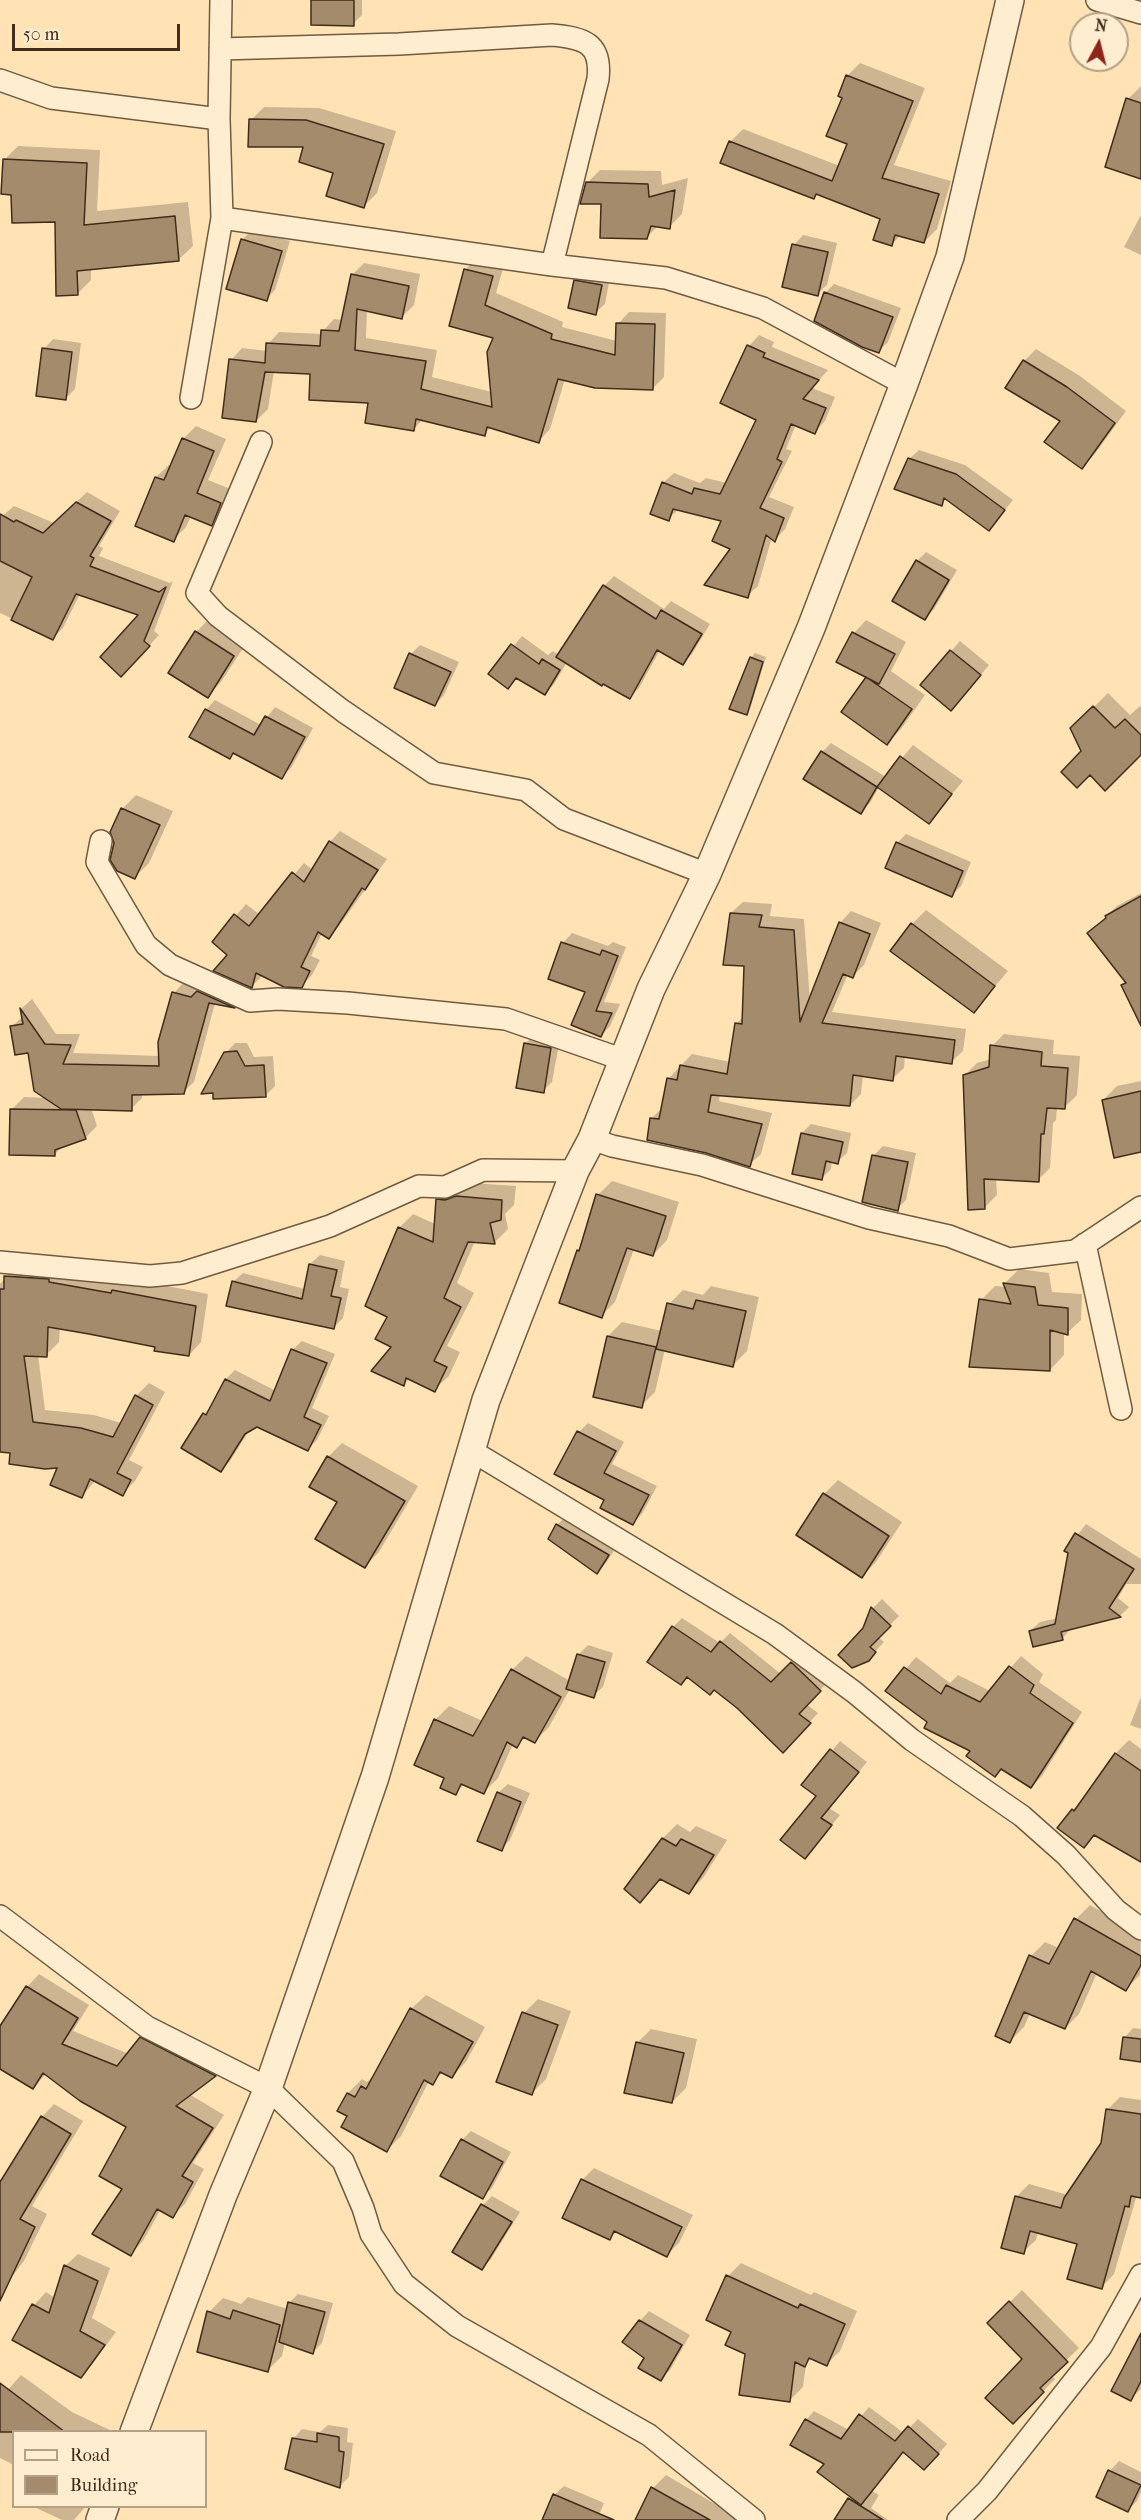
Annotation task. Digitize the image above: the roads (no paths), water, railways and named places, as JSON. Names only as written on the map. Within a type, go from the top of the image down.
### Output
[{"type":"street","points":[[191,398],[222,218],[219,120],[221,0]]},
{"type":"street","points":[[135,2430],[223,2195],[268,2088],[375,1777],[486,1400],[575,1171],[592,1139],[651,989],[707,874],[811,628],[950,257],[1010,0]]},
{"type":"street","points":[[1097,0],[1141,13]]},
{"type":"street","points":[[220,49],[399,44],[552,35],[577,38],[592,47],[600,62],[598,79],[552,265]]},
{"type":"street","points":[[0,80],[51,98],[219,120]]},
{"type":"street","points":[[222,218],[552,265],[666,278],[763,308],[904,384]]},
{"type":"street","points":[[261,442],[197,593],[218,616],[343,711],[434,773],[526,790],[564,819],[707,874]]},
{"type":"street","points":[[101,841],[97,862],[146,945],[170,965],[250,1000],[278,999],[348,1003],[506,1019],[624,1060]]},
{"type":"street","points":[[592,1139],[612,1146],[702,1165],[869,1218],[949,1236],[1009,1258],[1075,1251],[1141,1207]]},
{"type":"street","points":[[0,1262],[150,1276],[182,1273],[330,1226],[419,1186],[445,1187],[483,1170],[575,1171]]},
{"type":"street","points":[[1085,1244],[1121,1410]]},
{"type":"street","points":[[472,1451],[775,1634],[854,1692],[912,1740],[1022,1816],[1066,1855],[1116,1910],[1141,1929]]},
{"type":"street","points":[[0,1916],[147,2027],[268,2088],[343,2161],[363,2208],[371,2234],[404,2284],[457,2326],[648,2435],[754,2520]]},
{"type":"street","points":[[958,2520],[987,2491],[1101,2347],[1141,2275]]}]
